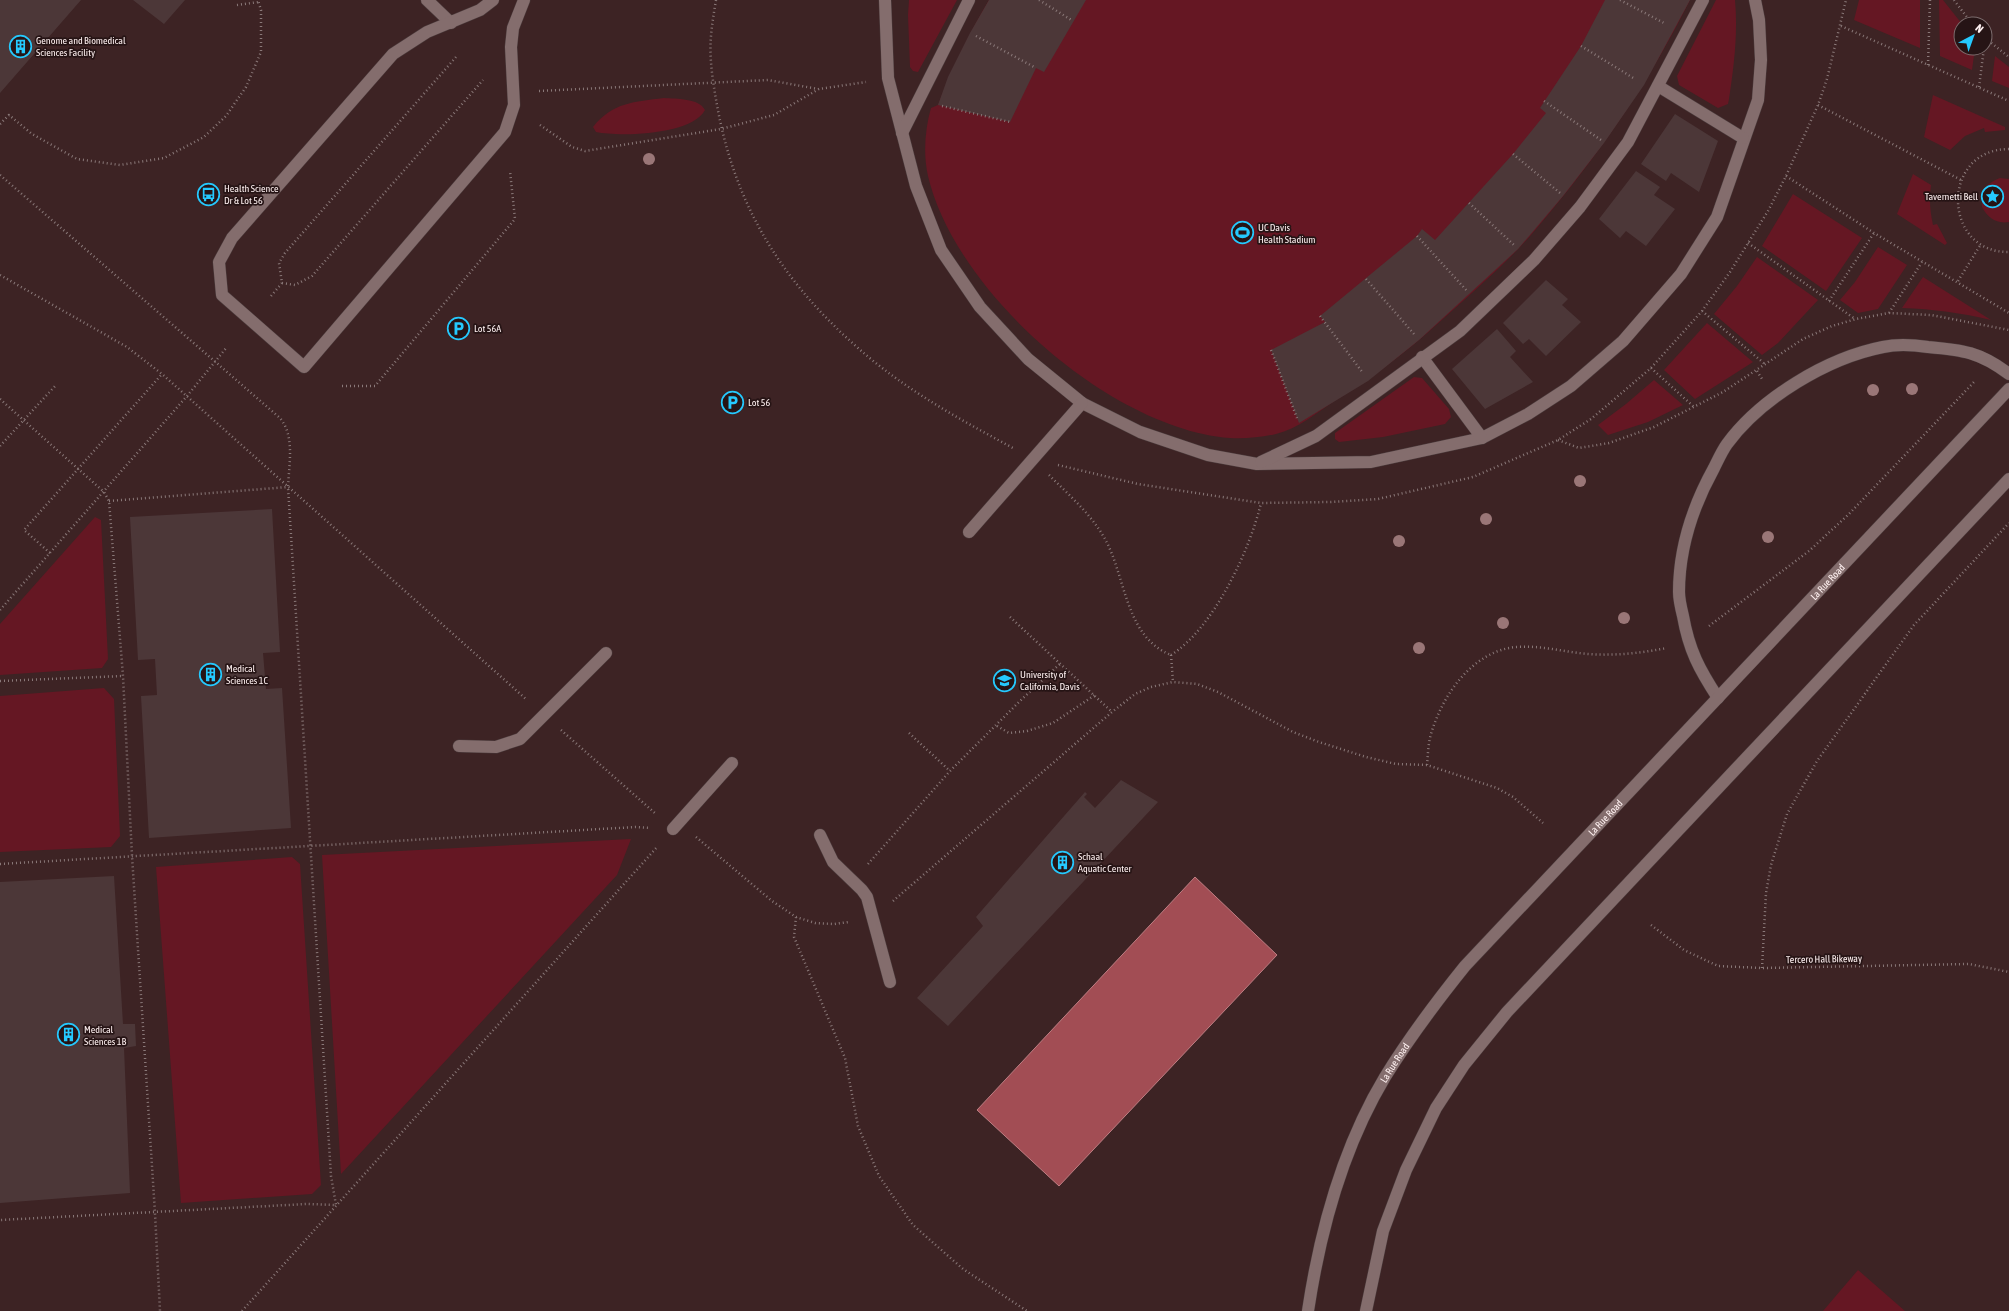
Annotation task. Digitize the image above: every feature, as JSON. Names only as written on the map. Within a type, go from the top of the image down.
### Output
[{"type":"street","points":[[427,0],[451,23]]},
{"type":"street","points":[[493,0],[480,10],[427,32],[393,54],[232,238],[219,262],[222,294],[304,367],[505,132],[514,105],[511,47],[513,28],[524,0]]},
{"type":"street","points":[[885,0],[888,78],[916,186],[941,250],[980,307],[1028,359],[1082,403],[1140,432],[1208,455],[1257,464],[1371,462],[1482,438],[1528,414],[1571,386],[1623,342],[1681,274],[1717,217],[1743,138],[1758,100],[1761,60],[1759,20],[1755,0]]},
{"type":"street","points":[[902,133],[969,0]]},
{"type":"street","points":[[1257,464],[1316,436],[1422,357],[1460,331],[1534,260],[1580,207],[1628,142],[1702,0]]},
{"type":"street","points":[[1658,86],[1743,138]]},
{"type":"street","points":[[1718,698],[1699,669],[1687,640],[1679,592],[1685,537],[1699,495],[1726,445],[1750,419],[1775,397],[1802,379],[1850,356],[1884,347],[1917,346],[1964,350],[1992,361],[2009,374]]},
{"type":"street","points":[[1422,357],[1482,438]]},
{"type":"street","name":"La Rue Road","points":[[1308,1311],[1316,1263],[1332,1200],[1357,1134],[1385,1078],[1424,1018],[1465,966],[2009,389]]},
{"type":"street","points":[[969,532],[1032,458],[1082,403]]},
{"type":"street","points":[[1366,1311],[1383,1231],[1406,1170],[1436,1108],[1464,1065],[1507,1012],[2009,479]]},
{"type":"street","points":[[459,746],[496,747],[520,739],[606,653]]},
{"type":"street","points":[[673,829],[732,763]]},
{"type":"street","points":[[820,835],[833,862],[867,897],[890,982]]},
{"type":"path","points":[[1039,0],[1073,21]]},
{"type":"path","points":[[1620,0],[1669,25]]},
{"type":"path","points":[[1928,64],[1930,0]]},
{"type":"path","points":[[1954,0],[1966,16]]},
{"type":"path","points":[[0,124],[8,115],[32,134],[77,159],[120,165],[164,158],[204,137],[226,116],[246,87],[261,52],[261,10],[259,1],[237,5]]},
{"type":"path","points":[[1841,26],[2009,100]]},
{"type":"path","points":[[970,33],[1036,68]]},
{"type":"path","points":[[1993,44],[2009,57]]},
{"type":"path","points":[[1581,46],[1637,81]]},
{"type":"path","points":[[1979,87],[1983,56]]},
{"type":"path","points":[[271,296],[282,283],[280,263],[285,253],[456,57]]},
{"type":"path","points":[[539,91],[768,80],[819,89],[888,78]]},
{"type":"path","points":[[282,283],[295,285],[312,276],[483,80]]},
{"type":"path","points":[[540,126],[572,147],[584,151],[721,129],[774,115],[819,89]]},
{"type":"path","points":[[1544,101],[1604,143]]},
{"type":"path","points":[[938,105],[1010,122]]},
{"type":"path","points":[[1818,106],[1961,180]]},
{"type":"path","points":[[2009,149],[1999,149],[1983,155],[1970,165],[1961,180],[1957,197],[1959,216],[1967,231],[1981,244],[1998,251],[2009,252]]},
{"type":"path","points":[[1513,154],[1563,196]]},
{"type":"path","points":[[342,386],[375,386],[515,219],[510,171]]},
{"type":"path","points":[[0,175],[216,361],[287,426],[290,438],[288,487],[331,1176],[336,1205],[307,1204],[0,1220]]},
{"type":"path","points":[[1786,176],[1874,233],[1922,262],[1958,281],[2009,313]]},
{"type":"path","points":[[1469,203],[1518,249]]},
{"type":"path","points":[[1829,300],[1874,233]]},
{"type":"path","points":[[1417,236],[1470,294]]},
{"type":"path","points":[[1748,243],[1856,319]]},
{"type":"path","points":[[1958,281],[1981,244]]},
{"type":"path","points":[[1889,313],[1922,262]]},
{"type":"path","points":[[0,275],[127,347],[162,374],[544,716],[673,829]]},
{"type":"path","points":[[1366,279],[1414,335]]},
{"type":"path","points":[[1702,311],[1766,365]]},
{"type":"path","points":[[1320,316],[1364,375]]},
{"type":"path","points":[[0,610],[187,396],[227,346]]},
{"type":"path","points":[[1271,350],[1299,423]]},
{"type":"path","points":[[1708,626],[1809,551],[1849,514],[1992,361]]},
{"type":"path","points":[[1651,368],[1694,407]]},
{"type":"path","points":[[1757,371],[1764,381]]},
{"type":"path","points":[[50,553],[24,530],[78,467],[162,374]]},
{"type":"path","points":[[0,446],[56,385]]},
{"type":"path","points":[[0,399],[78,467],[104,492],[109,501],[123,676],[132,856],[156,1213],[160,1311]]},
{"type":"path","points":[[1032,458],[1086,512],[1094,523],[1105,540],[1137,624],[1148,640],[1160,651],[1171,655]]},
{"type":"path","points":[[109,501],[288,487]]},
{"type":"path","points":[[1171,655],[1184,647],[1192,639],[1223,594],[1249,545],[1261,503]]},
{"type":"path","points":[[1762,968],[1766,893],[1771,865],[1787,814],[1817,761],[1914,625],[2009,523]]},
{"type":"path","points":[[1010,617],[1062,663],[1112,712]]},
{"type":"path","points":[[1427,765],[1430,736],[1439,712],[1449,692],[1470,668],[1490,655],[1514,647],[1539,647],[1588,654],[1617,654],[1667,648]]},
{"type":"path","points":[[1171,655],[1173,682]]},
{"type":"path","points":[[853,882],[950,771],[997,726],[1022,699],[1062,663]]},
{"type":"path","points":[[0,681],[123,676]]},
{"type":"path","points":[[997,726],[1009,733],[1027,731],[1053,723],[1094,695]]},
{"type":"path","points":[[909,733],[950,771]]},
{"type":"path","points":[[0,864],[635,827],[673,829]]},
{"type":"path","points":[[796,917],[794,937],[845,1058],[858,1126],[879,1176],[913,1225],[963,1269],[1027,1311]]},
{"type":"path","name":"Tercero Hall Bikeway","points":[[1651,925],[1684,950],[1718,966],[1762,968],[1969,964],[2009,972]]},
{"type":"shaded area","name":"University of California, Davis","points":[[0,0],[2009,0],[2009,1311],[0,1311]]},
{"type":"shaded area","points":[[909,0],[957,0],[918,72],[913,71],[910,67],[908,15]]},
{"type":"shaded area","name":"UC Davis Health Stadium","points":[[989,0],[1690,0],[1644,83],[1609,136],[1551,211],[1526,241],[1502,265],[1440,322],[1397,358],[1307,420],[1284,432],[1276,434],[1253,438],[1230,438],[1184,429],[1136,410],[1089,382],[1044,347],[1004,308],[970,265],[944,220],[926,168],[925,142],[929,116],[931,108],[938,105],[961,51]]},
{"type":"shaded area","points":[[1716,0],[1735,0],[1736,13],[1735,50],[1729,99],[1728,104],[1718,108],[1679,85],[1677,76]]},
{"type":"shaded area","points":[[1859,0],[1920,0],[1920,48],[1854,20]]},
{"type":"shaded area","points":[[1939,0],[1943,0],[1956,16],[1953,16],[1953,56],[1974,56],[1972,70],[1940,56]]},
{"type":"shaded area","points":[[1995,56],[2009,67],[2009,88],[1992,81]]},
{"type":"shaded area","points":[[1933,95],[2005,127],[2005,130],[1985,132],[1984,128],[1965,136],[1950,150],[1924,137]]},
{"type":"shaded area","points":[[664,98],[693,101],[702,106],[705,110],[698,118],[686,125],[655,132],[638,134],[607,134],[596,132],[593,127],[608,112],[616,108],[634,102]]},
{"type":"shaded area","points":[[1913,174],[1931,185],[1930,205],[1933,225],[1937,224],[1947,243],[1945,245],[1897,214]]},
{"type":"shaded area","points":[[2000,178],[2009,179],[2009,222],[1996,221],[1987,214],[1982,207],[1982,197],[1985,189],[1995,180]]},
{"type":"shaded area","points":[[1793,194],[1862,238],[1826,291],[1762,246]]},
{"type":"shaded area","points":[[1878,247],[1907,265],[1878,309],[1858,313],[1840,300],[1855,282]]},
{"type":"shaded area","points":[[1757,257],[1818,300],[1778,343],[1762,355],[1714,314],[1737,286]]},
{"type":"shaded area","points":[[1923,277],[1991,320],[1969,315],[1925,309],[1902,308]]},
{"type":"shaded area","points":[[1707,323],[1753,362],[1695,399],[1664,370]]},
{"type":"shaded area","points":[[1414,377],[1422,378],[1449,409],[1451,417],[1445,424],[1383,437],[1339,442],[1335,439],[1335,433]]},
{"type":"shaded area","points":[[1654,380],[1683,405],[1648,422],[1608,435],[1598,425],[1626,404]]},
{"type":"shaded area","points":[[95,517],[101,520],[108,659],[102,668],[0,675],[0,624]]},
{"type":"shaded area","points":[[104,688],[114,699],[120,836],[111,847],[0,852],[0,696]]},
{"type":"shaded area","points":[[631,839],[617,875],[341,1174],[322,855]]},
{"type":"shaded area","points":[[292,857],[300,864],[321,1185],[312,1194],[181,1203],[156,867]]},
{"type":"shaded area","points":[[1195,877],[1277,955],[1059,1186],[977,1110]]},
{"type":"shaded area","points":[[1858,1270],[1905,1311],[1823,1311]]},
{"type":"building","name":"Genome and Biomedical Sciences Facility","points":[[0,0],[81,0],[0,93]]},
{"type":"building","points":[[133,0],[185,0],[164,24]]},
{"type":"building","points":[[989,0],[1086,0],[1044,72],[1036,68],[1010,122],[938,105],[948,77],[970,33]]},
{"type":"building","points":[[1605,0],[1690,0],[1644,85],[1604,143],[1563,196],[1518,249],[1419,340],[1368,381],[1299,423],[1271,350],[1325,322],[1320,316],[1417,236],[1422,229],[1435,240],[1513,154],[1546,113],[1540,108],[1581,46]]},
{"type":"building","points":[[1675,114],[1718,141],[1699,192],[1671,173],[1666,181],[1641,164]]},
{"type":"building","points":[[1636,171],[1660,187],[1654,195],[1675,209],[1646,246],[1626,231],[1620,238],[1599,219]]},
{"type":"building","points":[[1546,280],[1568,299],[1562,305],[1581,322],[1546,356],[1529,339],[1523,344],[1503,323]]},
{"type":"building","points":[[1497,329],[1516,351],[1510,357],[1533,382],[1485,409],[1452,369]]},
{"type":"building","name":"Medical Sciences 1C","points":[[272,509],[280,652],[263,653],[266,689],[282,688],[291,828],[149,838],[141,696],[157,695],[155,659],[138,660],[130,517]]},
{"type":"building","name":"Schaal Aquatic Center","points":[[1121,780],[1158,802],[948,1026],[917,998],[983,926],[976,917],[1085,792],[1087,794],[1084,797],[1095,808]]},
{"type":"building","name":"Medical Sciences 1B","points":[[114,876],[123,1024],[135,1024],[136,1046],[124,1048],[130,1193],[0,1203],[0,882]]},
{"type":"place","name":"Genome and Biomedical Sciences Facility","points":[[20,46]]},
{"type":"place","name":"Health Science Dr & Lot 56","points":[[208,194]]},
{"type":"place","name":"Tavernetti Bell","points":[[1993,196]]},
{"type":"place","name":"UC Davis Health Stadium","points":[[1242,233]]},
{"type":"place","name":"Lot 56A","points":[[458,328]]},
{"type":"place","name":"Lot 56","points":[[732,402]]},
{"type":"place","name":"Medical Sciences 1C","points":[[210,674]]},
{"type":"place","name":"University of California, Davis","points":[[1004,680]]},
{"type":"place","name":"Schaal Aquatic Center","points":[[1063,862]]},
{"type":"place","name":"Medical Sciences 1B","points":[[68,1035]]}]
